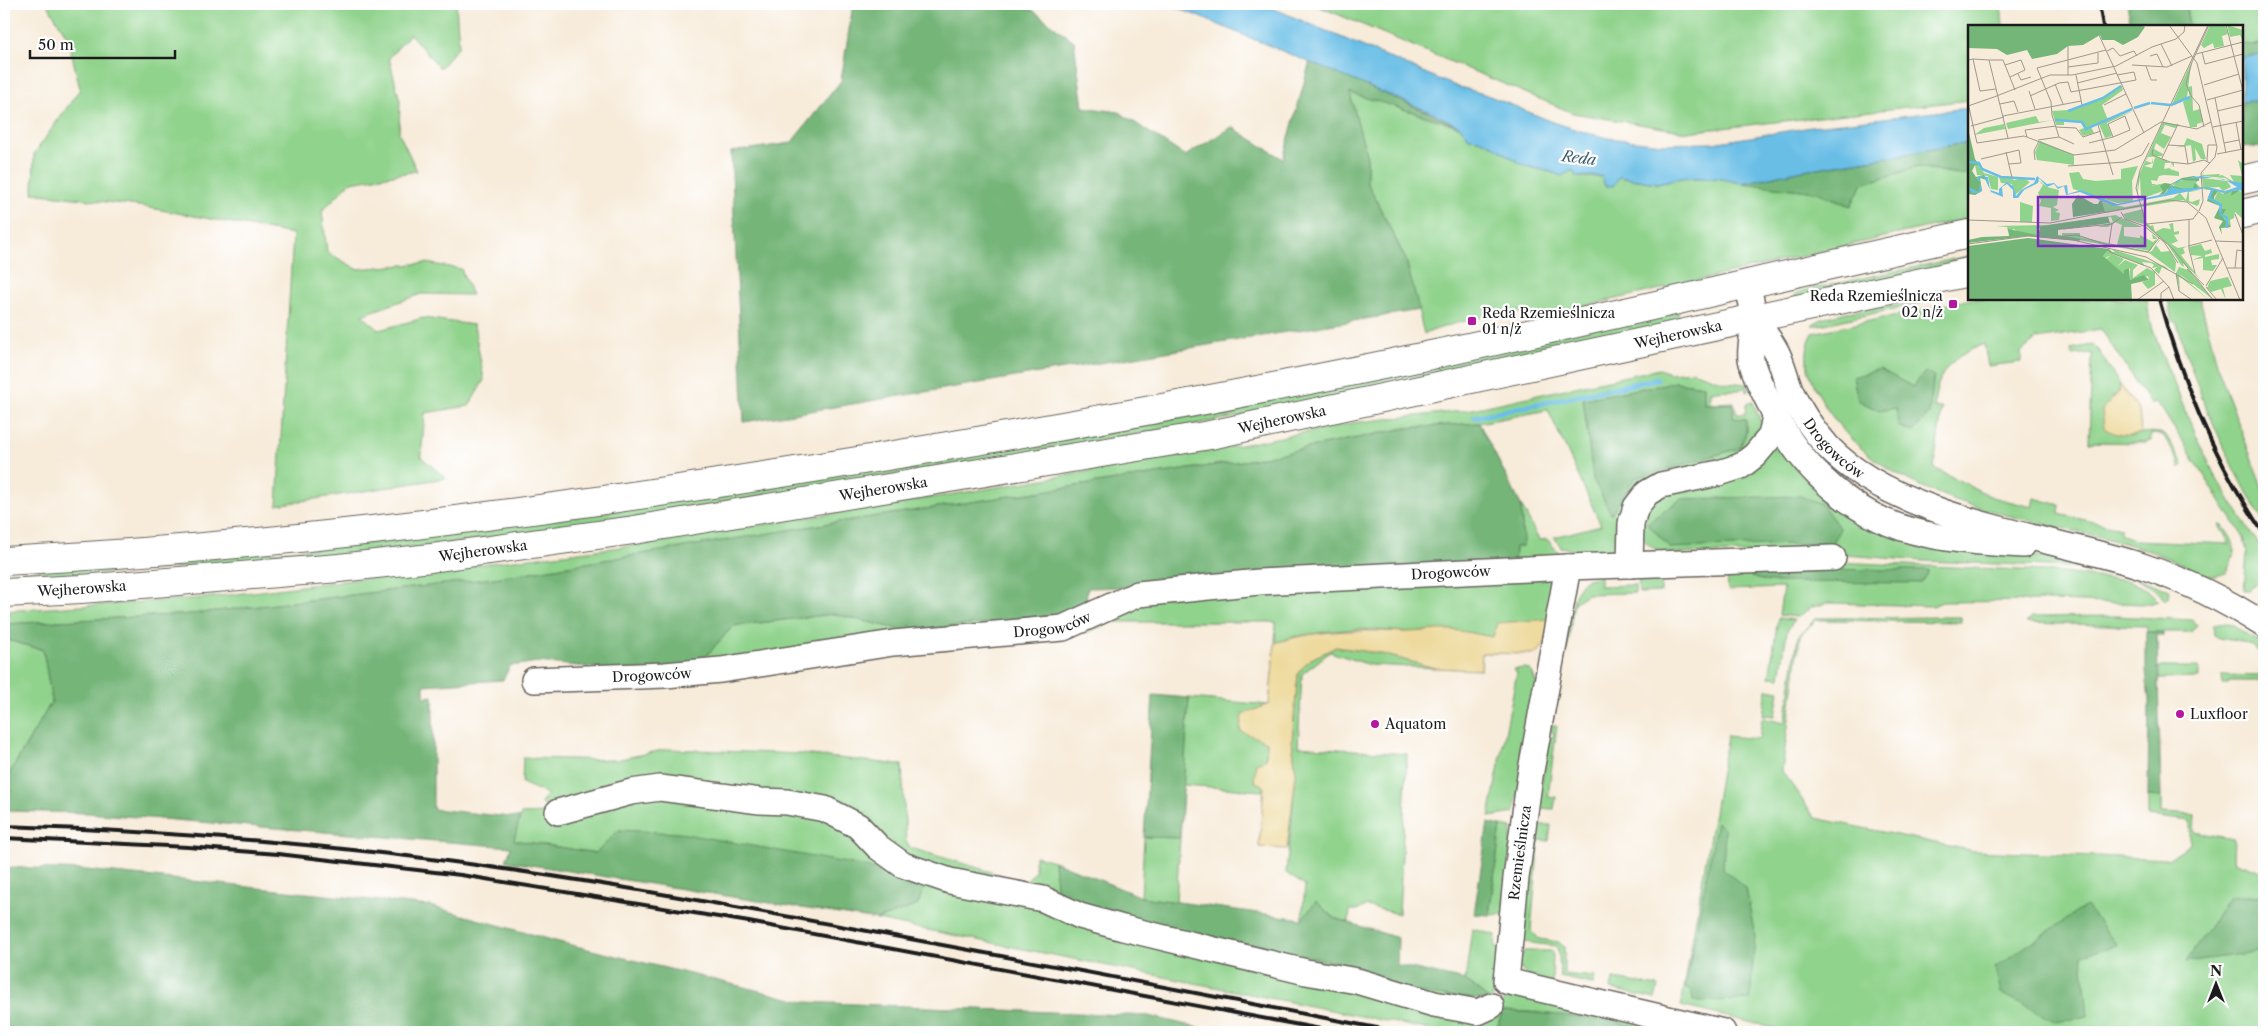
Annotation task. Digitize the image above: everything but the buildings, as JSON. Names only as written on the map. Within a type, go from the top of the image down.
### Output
[{"type":"main road","points":[[2243,180],[2264,175]]},
{"type":"main road","points":[[2243,214],[2264,209]]},
{"type":"main road","points":[[4,562],[337,536],[441,524],[650,495],[1004,437],[1212,400],[1512,338],[1681,301],[1821,266],[1968,234]]},
{"type":"main road","name":"Wejherowska","points":[[4,593],[100,588],[339,568],[431,558],[634,530],[1210,435],[1968,272]]},
{"type":"street","points":[[1747,284],[1754,318]]},
{"type":"street","name":"Drogowców","points":[[1754,318],[1751,359],[1781,430],[1801,458],[1827,484],[1853,505],[1888,522],[1922,534],[1954,540],[2068,547]]},
{"type":"street","name":"Drogowców","points":[[1754,318],[1777,354],[1792,395],[1826,445],[1847,464],[1893,492],[1937,509],[2068,547],[2143,566],[2191,586],[2243,612],[2264,625]]},
{"type":"street","points":[[1630,565],[1631,523],[1636,507],[1647,493],[1661,484],[1718,473],[1741,466],[1755,455],[1771,436],[1775,416]]},
{"type":"street","points":[[1568,567],[1834,558]]},
{"type":"street","name":"Drogowców","points":[[534,680],[665,676],[721,670],[893,643],[1064,628],[1138,594],[1259,582],[1568,567]]},
{"type":"street","name":"Rzemieślnicza","points":[[1568,567],[1529,784],[1516,878],[1506,981],[1723,1032]]},
{"type":"street","points":[[558,812],[631,792],[660,788],[760,801],[787,802],[825,809],[858,826],[878,847],[903,865],[950,881],[1043,899],[1080,916],[1123,928],[1306,972],[1356,981],[1434,1004],[1478,1012],[1491,1006]]},
{"type":"green space","points":[[47,4],[456,4],[459,46],[440,68],[410,34],[389,58],[400,101],[399,133],[417,171],[351,182],[322,211],[327,252],[357,269],[426,263],[461,269],[472,295],[421,294],[362,315],[379,330],[423,318],[474,325],[484,380],[469,406],[425,413],[421,457],[446,478],[277,505],[293,234],[139,206],[33,193],[34,154],[80,89],[68,38]]},
{"type":"green space","points":[[853,4],[1012,4],[1031,9],[1074,41],[1083,107],[1119,112],[1185,156],[1232,127],[1283,159],[1310,61],[1461,127],[1350,93],[1367,158],[1367,182],[1406,260],[1419,310],[744,422],[731,152],[791,143],[841,81]]},
{"type":"green space","points":[[1313,4],[2001,4],[2003,25],[1968,25],[1968,100],[1687,132],[1573,113]]},
{"type":"green space","points":[[2127,4],[2185,4],[2189,25],[2131,25]]},
{"type":"green space","points":[[2186,4],[2264,4],[2264,42],[2256,45],[2243,44],[2243,25],[2189,25]]},
{"type":"green space","points":[[2264,42],[2264,55],[2243,57],[2243,44],[2256,45]]},
{"type":"green space","points":[[1349,92],[1461,127],[1469,138],[1491,144],[1517,162],[1561,176],[1573,170],[1576,177],[1619,177],[1657,183],[1681,178],[1716,178],[1817,192],[1851,206],[1862,184],[1918,167],[1968,176],[1968,218],[1532,317],[1531,311],[1490,316],[1463,321],[1424,334],[1406,260],[1367,182],[1367,158]]},
{"type":"green space","points":[[2264,100],[2264,148],[2243,146],[2243,102]]},
{"type":"green space","points":[[1968,142],[1968,176],[1918,167],[1862,184],[1851,206],[1817,192],[1742,183],[1803,170]]},
{"type":"green space","points":[[1968,256],[1968,261],[1796,298],[1794,295],[1806,290]]},
{"type":"green space","points":[[1968,300],[2147,300],[2149,317],[2162,355],[2195,433],[2215,476],[2264,553],[2264,575],[2250,590],[2244,590],[2247,553],[2244,538],[2161,408],[2155,402],[2150,404],[2101,329],[2037,339],[2021,352],[2021,362],[1988,366],[1984,344],[1972,349],[1954,361],[1947,367],[1938,384],[1934,408],[1942,408],[1934,468],[1992,497],[2032,507],[2034,498],[2060,505],[2059,514],[2120,528],[2120,533],[2134,540],[2230,544],[2219,525],[2222,525],[2231,538],[2234,548],[2234,553],[2226,573],[2214,576],[2206,575],[2166,557],[2137,547],[1990,511],[1948,497],[1909,480],[1873,458],[1843,430],[1818,393],[1807,363],[1807,348],[1813,333]]},
{"type":"green space","points":[[2168,300],[2200,300],[2219,371],[2264,492],[2264,523],[2214,426],[2194,375],[2177,323],[2173,321]]},
{"type":"green space","points":[[1922,303],[1820,325],[1812,325],[1820,320],[1848,312]]},
{"type":"green space","points":[[1678,312],[1680,323],[1267,412],[688,510],[387,552],[4,581],[4,573],[350,546],[630,509]]},
{"type":"green space","points":[[2092,345],[2098,350],[2120,385],[2119,392],[2109,400],[2129,436],[2152,432],[2166,435],[2183,464],[2182,467],[2179,469],[2178,460],[2163,435],[2151,434],[2151,441],[2146,443],[2089,442],[2092,353],[2072,355],[2071,349]]},
{"type":"green space","points":[[1659,369],[1670,373],[1692,371],[1725,382],[1748,384],[1749,391],[1746,392],[1745,387],[1739,390],[1710,391],[1710,403],[1734,402],[1737,414],[1745,414],[1746,404],[1753,402],[1763,427],[1749,453],[1664,475],[1619,534],[1614,546],[1601,557],[1561,547],[1554,537],[1601,525],[1548,410],[1479,423],[1406,428],[1249,460],[832,523],[495,578],[192,614],[4,624],[4,611],[204,598],[629,546],[980,490],[1230,447],[1358,422],[1463,411]],"holes":[[[1676,382],[1704,386],[1704,404],[1733,404],[1733,419],[1746,419],[1746,433],[1740,448],[1635,478],[1611,513],[1583,399]]]},
{"type":"green space","points":[[1880,369],[1913,387],[1925,372],[1934,376],[1929,414],[1913,432],[1898,426],[1896,408],[1879,411],[1858,400],[1853,377]]},
{"type":"green space","points":[[1676,382],[1704,386],[1704,404],[1733,404],[1733,418],[1746,419],[1746,433],[1740,448],[1635,478],[1611,514],[1593,479],[1583,399]]},
{"type":"green space","points":[[1479,423],[1521,505],[1523,546],[1515,547],[1514,563],[1163,586],[1088,588],[1083,614],[907,631],[834,614],[733,626],[697,666],[625,671],[538,662],[510,666],[503,680],[424,685],[424,697],[433,696],[433,809],[520,818],[514,840],[596,853],[619,830],[680,833],[863,866],[924,887],[918,905],[877,920],[506,861],[511,847],[87,813],[4,811],[4,793],[11,792],[8,776],[52,701],[43,650],[4,639],[4,624],[192,614],[494,578],[832,523],[1249,460],[1406,428]]},
{"type":"green space","points":[[1779,444],[1808,482],[2009,553],[2055,558],[2118,571],[2169,590],[2168,598],[2165,601],[2158,591],[2132,577],[2069,567],[1924,561],[1833,554],[1670,553],[1653,548],[1641,535],[1650,501]]},
{"type":"green space","points":[[1800,496],[1822,504],[1840,529],[1832,543],[1670,548],[1647,523],[1681,499]]},
{"type":"green space","points":[[1521,505],[1539,540],[1547,539],[1559,553],[1579,561],[1514,563],[1515,546],[1523,545]]},
{"type":"green space","points":[[1833,562],[2046,571],[2129,581],[2148,590],[2159,601],[2148,604],[2051,601],[1942,602],[1933,606],[1828,603],[1812,607],[1797,617],[1779,615],[1783,588],[1728,590],[1727,567]]},
{"type":"green space","points":[[1755,569],[1929,570],[1926,577],[1919,583],[1768,582],[1751,577]]},
{"type":"green space","points":[[1638,571],[1661,571],[1661,592],[1639,593]]},
{"type":"green space","points":[[1600,576],[1600,586],[1635,585],[1635,593],[1587,594],[1574,603],[1567,651],[1565,651],[1570,613],[1579,586],[1590,578]]},
{"type":"green space","points":[[1553,578],[1550,619],[1493,637],[1452,630],[1407,632],[1360,629],[1293,637],[1275,643],[1276,622],[1114,622],[1085,633],[1086,627],[1147,598]]},
{"type":"green space","points":[[1086,598],[1109,600],[1081,617],[697,666],[733,626],[834,614],[907,631],[1083,614]]},
{"type":"green space","points":[[2117,616],[2193,620],[2197,625],[2191,632],[2146,632],[2146,626],[2025,623],[2032,617]]},
{"type":"green space","points":[[1961,617],[1961,622],[1816,620],[1800,636],[1782,771],[1815,818],[1974,851],[2168,859],[2190,844],[2190,821],[2148,816],[2148,796],[2161,797],[2161,813],[2195,815],[2194,832],[2234,839],[2233,861],[2264,872],[2264,1032],[1791,1032],[1681,1006],[1727,736],[1759,739],[1762,718],[1785,723],[1798,636],[1816,618]]},
{"type":"green space","points":[[1778,618],[1794,620],[1787,631],[1780,678],[1769,677]]},
{"type":"green space","points":[[2227,623],[2264,645],[2264,681],[2228,681],[2228,684],[2222,684],[2222,675],[2263,676],[2261,657],[2259,652],[2251,645],[2223,639],[2214,635],[2213,625]]},
{"type":"green space","points":[[2146,632],[2164,632],[2164,635],[2157,635],[2161,797],[2148,796],[2149,700],[2146,671]]},
{"type":"green space","points":[[4,639],[43,650],[52,701],[8,776],[11,793],[4,793]]},
{"type":"green space","points":[[1336,647],[1378,653],[1435,668],[1370,665],[1330,652],[1302,674],[1298,746],[1407,754],[1399,914],[1367,906],[1357,910],[1350,910],[1349,922],[1334,918],[1302,919],[1305,886],[1286,873],[1296,774],[1292,740],[1298,673],[1309,660]]},
{"type":"green space","points":[[2159,667],[2199,667],[2199,678],[2159,679]]},
{"type":"green space","points":[[1526,668],[1532,672],[1538,687],[1514,813],[1489,817],[1517,672],[1513,669]]},
{"type":"green space","points":[[1767,689],[1779,691],[1775,716],[1763,715]]},
{"type":"green space","points":[[1153,695],[1189,698],[1180,838],[1144,837]]},
{"type":"green space","points":[[1189,698],[1269,705],[1242,715],[1267,742],[1263,791],[1183,785]]},
{"type":"green space","points":[[1552,725],[1557,726],[1548,796],[1556,797],[1554,809],[1537,808],[1550,737],[1553,737],[1554,733],[1551,732]]},
{"type":"green space","points":[[667,749],[801,754],[902,765],[906,842],[911,848],[1025,882],[1035,871],[1035,856],[1054,861],[1058,900],[1036,887],[1013,889],[965,881],[913,863],[859,823],[832,807],[807,800],[702,791],[663,784],[610,793],[573,807],[549,808],[541,804],[547,794],[522,783],[523,758],[616,760]]},
{"type":"green space","points":[[642,793],[818,810],[874,852],[1495,1009],[1509,996],[1530,994],[1691,1032],[1664,1032],[1534,1012],[1503,1011],[1498,1025],[1508,1032],[1441,1032],[877,920],[918,905],[863,866],[619,830],[596,853],[513,840],[521,814],[573,812]]},
{"type":"green space","points":[[1717,822],[1725,830],[1723,869],[1746,888],[1755,936],[1750,1000],[1693,1001],[1691,990],[1685,988]]},
{"type":"green space","points":[[1488,823],[1501,826],[1489,915],[1474,914]]},
{"type":"green space","points":[[1535,825],[1551,825],[1549,841],[1539,840],[1531,930],[1539,939],[1559,942],[1564,947],[1564,974],[1595,977],[1593,984],[1560,977],[1559,953],[1556,946],[1523,942]]},
{"type":"green space","points":[[1501,826],[1512,828],[1504,914],[1489,915]]},
{"type":"green space","points":[[1144,837],[1180,838],[1176,902],[1141,897]]},
{"type":"green space","points":[[1054,861],[1141,897],[1302,919],[1316,901],[1334,918],[1398,938],[1397,965],[1465,980],[1491,1001],[1408,992],[1353,965],[1136,923],[1057,901]]},
{"type":"green space","points":[[4,867],[86,870],[430,906],[559,942],[805,1002],[1149,1016],[1217,1032],[4,1032]]},
{"type":"green space","points":[[2264,895],[2264,951],[2186,962],[2229,897]]},
{"type":"green space","points":[[1061,902],[1136,923],[1353,965],[1408,992],[1361,978],[1136,927],[1075,910]]},
{"type":"green space","points":[[2086,906],[2117,945],[2082,955],[2088,1016],[2056,1022],[2001,993],[1995,967]]},
{"type":"green space","points":[[1472,929],[1496,935],[1495,948],[1503,950],[1500,976],[1491,1001],[1465,980]]},
{"type":"green space","points":[[1524,951],[1553,951],[1552,984],[1534,979],[1522,970],[1516,958],[1522,956]]},
{"type":"green space","points":[[1613,979],[1658,986],[1655,999],[1611,989]]},
{"type":"green space","points":[[1502,1011],[1584,1018],[1664,1032],[1508,1032],[1498,1025]]},
{"type":"sand","points":[[2120,385],[2139,411],[2141,433],[2122,435],[2104,428],[2102,410],[2119,392]]},
{"type":"sand","points":[[1550,619],[1546,640],[1538,652],[1533,654],[1482,653],[1481,670],[1435,668],[1378,653],[1336,647],[1309,660],[1298,673],[1292,740],[1296,774],[1287,849],[1259,847],[1264,786],[1254,781],[1256,763],[1266,759],[1267,742],[1240,731],[1242,715],[1269,704],[1275,643],[1307,635],[1355,631],[1405,632],[1451,630],[1493,637],[1497,623]]},
{"type":"water","name":"Reda","points":[[1168,4],[1263,4],[1453,85],[1487,95],[1553,122],[1608,138],[1663,144],[1713,143],[1824,125],[1968,108],[1968,142],[1803,170],[1742,183],[1716,178],[1681,178],[1657,183],[1619,177],[1613,186],[1605,186],[1601,176],[1576,177],[1573,170],[1561,176],[1524,165],[1491,144],[1469,138],[1461,127],[1435,114]]},
{"type":"water","points":[[2264,55],[2264,100],[2243,102],[2243,57]]},
{"type":"waterway","points":[[1475,417],[1657,379]]},
{"type":"railway","points":[[2099,4],[2103,25]]},
{"type":"railway","points":[[2159,300],[2178,361],[2202,421],[2231,479],[2264,534]]},
{"type":"railway","points":[[4,826],[142,832],[326,847],[433,859],[617,886],[1398,1032]]},
{"type":"railway","points":[[4,838],[188,847],[278,854],[461,875],[749,922],[1337,1032]]},
{"type":"place","name":"Reda Rzemieślnicza 02 n/ż","points":[[1953,304]]},
{"type":"place","name":"Reda Rzemieślnicza 01 n/ż","points":[[1472,321]]},
{"type":"place","name":"Luxfloor","points":[[2180,714]]},
{"type":"place","name":"Aquatom","points":[[1375,724]]}]
